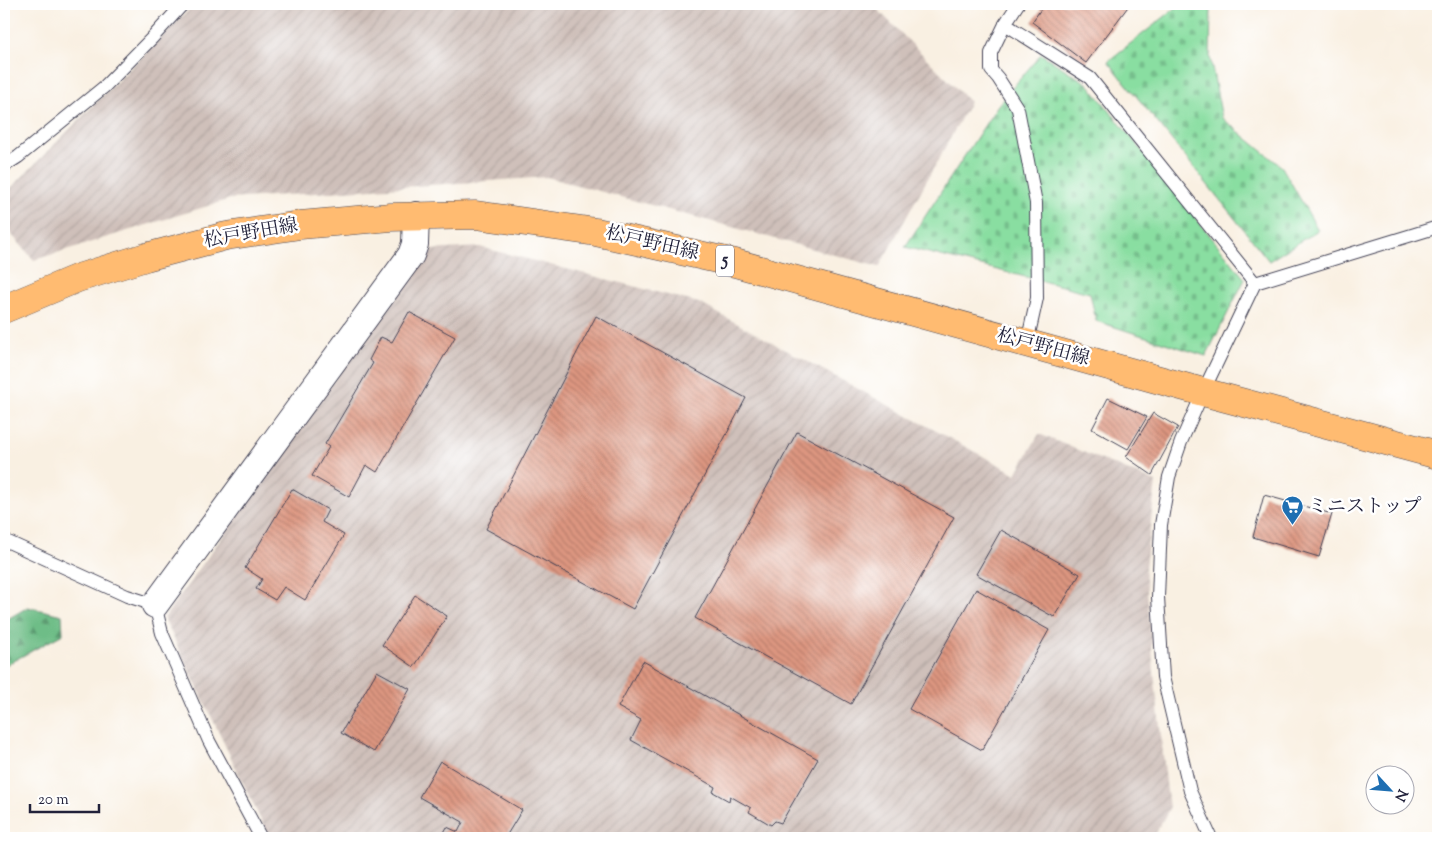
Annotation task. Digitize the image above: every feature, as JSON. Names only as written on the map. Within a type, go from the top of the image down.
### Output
[{"type":"main road","name":"松戸野田線","points":[[4,309],[78,278],[146,257],[226,236],[300,225],[416,215],[476,215],[596,232],[735,263],[1438,455]]},
{"type":"street","points":[[155,605],[411,255],[415,244],[416,215]]},
{"type":"lane","points":[[4,166],[18,157],[104,87],[183,4]]},
{"type":"lane","points":[[1018,4],[1005,24],[991,53],[991,70],[1018,109],[1036,203],[1036,298],[1027,344]]},
{"type":"lane","points":[[1005,24],[1090,78],[1255,283]]},
{"type":"lane","points":[[1211,838],[1190,791],[1163,677],[1158,597],[1161,525],[1169,477],[1181,442],[1255,283],[1438,227]]},
{"type":"lane","points":[[4,540],[127,596],[155,605],[162,633],[209,741],[261,838]]},
{"type":"shaded area","points":[[195,4],[872,4],[970,102],[879,267],[547,177],[230,199],[34,260],[4,226],[4,195]]},
{"type":"shaded area","points":[[480,247],[699,303],[1016,474],[1039,434],[1156,482],[1145,567],[1169,809],[1153,838],[274,838],[268,835],[164,618],[428,250]]},
{"type":"green space","points":[[1181,4],[1211,4],[1210,57],[1222,118],[1282,167],[1318,230],[1269,261],[1108,61]]},
{"type":"green space","points":[[1041,54],[1088,84],[1245,279],[1206,356],[1096,321],[1090,293],[905,247],[998,105]]},
{"type":"green space","points":[[28,607],[62,615],[63,634],[4,666],[4,621]]},
{"type":"building","points":[[1039,4],[1130,4],[1086,63],[1032,22],[1041,9],[1037,7]]},
{"type":"building","points":[[409,312],[455,337],[377,472],[366,465],[349,497],[312,476],[329,447],[325,444],[373,363],[369,360],[381,337],[392,342]]},
{"type":"building","points":[[596,316],[746,398],[633,609],[486,529]]},
{"type":"building","points":[[1108,398],[1147,417],[1128,449],[1092,429]]},
{"type":"building","points":[[1153,413],[1178,427],[1152,475],[1126,457]]},
{"type":"building","points":[[797,432],[954,517],[851,704],[695,618]]},
{"type":"building","points":[[292,489],[328,510],[322,522],[344,535],[305,600],[284,587],[275,600],[256,589],[262,579],[245,568]]},
{"type":"building","name":"ミニストップ","points":[[1264,495],[1332,514],[1319,557],[1253,537]]},
{"type":"building","points":[[1001,530],[1080,574],[1054,617],[976,574]]},
{"type":"building","points":[[976,589],[1049,630],[982,750],[909,709]]},
{"type":"building","points":[[415,595],[447,616],[414,667],[382,645]]},
{"type":"building","points":[[643,661],[818,759],[781,823],[775,821],[771,825],[749,812],[751,808],[730,796],[729,801],[713,792],[715,787],[631,740],[641,720],[618,707]]},
{"type":"building","points":[[377,671],[410,689],[374,752],[341,733]]},
{"type":"building","points":[[440,761],[522,810],[505,838],[441,838],[447,827],[458,832],[463,822],[419,797]]},
{"type":"place","name":"ミニストップ","points":[[1292,526]]}]
